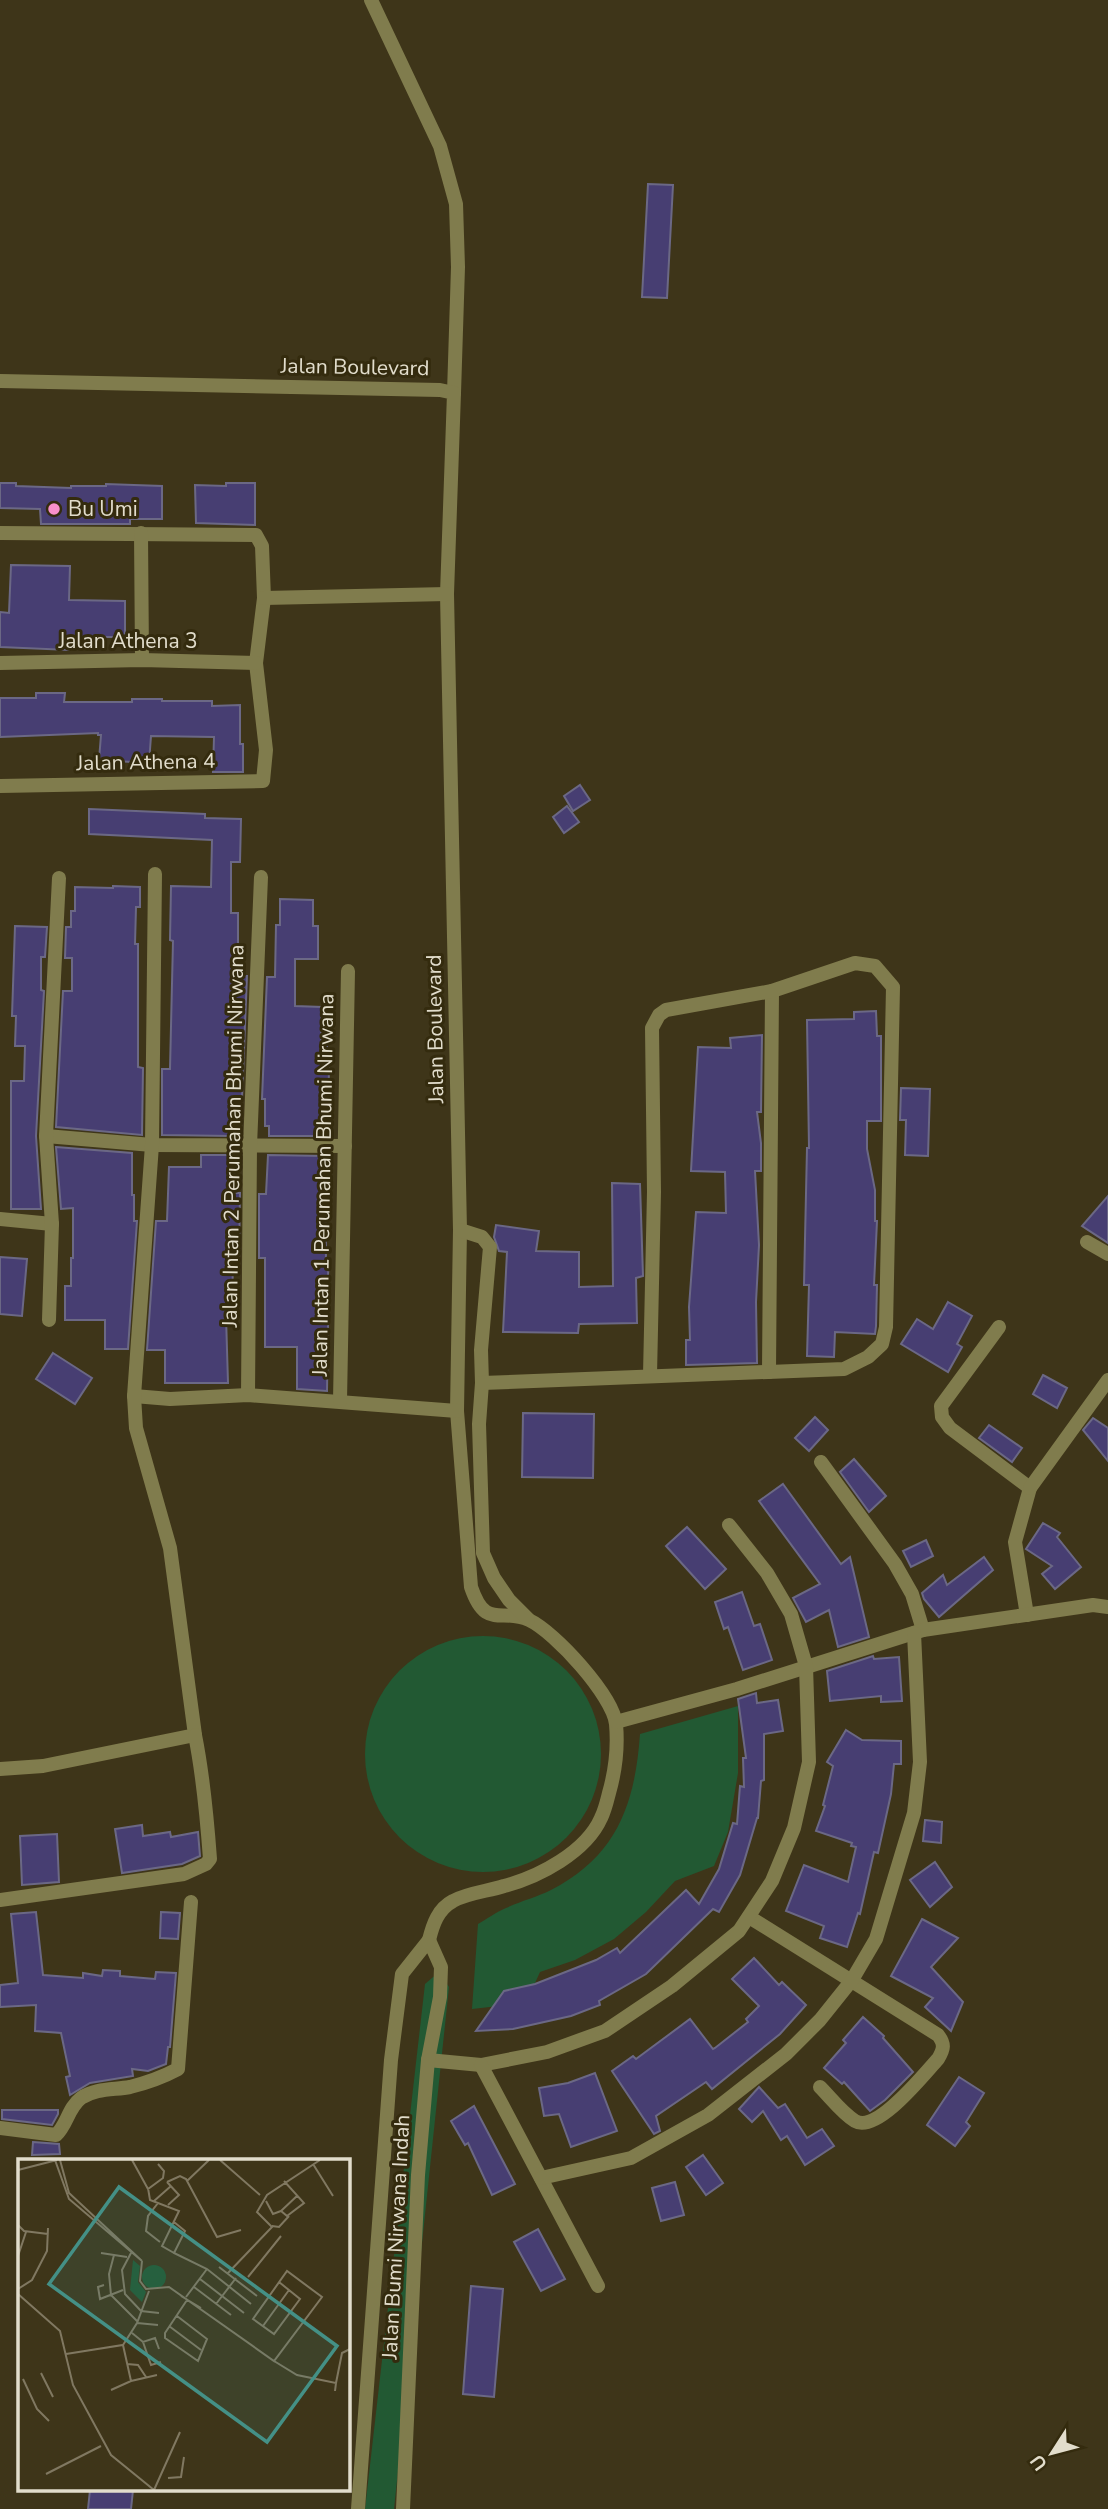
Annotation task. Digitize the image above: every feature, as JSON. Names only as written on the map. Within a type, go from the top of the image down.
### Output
[{"type":"street","points":[[371,0],[440,146],[456,204],[458,267],[454,393]]},
{"type":"street","name":"Jalan Boulevard","points":[[0,381],[440,390],[454,393],[447,594],[460,1230],[457,1411],[471,1587],[477,1604],[490,1614],[528,1619]]},
{"type":"street","points":[[0,533],[256,535],[262,546],[264,598],[256,663]]},
{"type":"street","points":[[142,533],[142,660]]},
{"type":"street","points":[[264,598],[447,594]]},
{"type":"street","name":"Jalan Athena 3","points":[[0,663],[142,660],[256,663]]},
{"type":"street","name":"Jalan Athena 4","points":[[0,786],[262,781],[266,751],[256,663]]},
{"type":"street","points":[[0,1900],[184,1874],[206,1864],[210,1859],[200,1759],[170,1548],[136,1428],[134,1395],[152,1145],[155,874]]},
{"type":"street","name":"Jalan Intan 2 Perumahan Bhumi Nirwana","points":[[248,1395],[250,1146],[261,877]]},
{"type":"street","points":[[49,1320],[52,1224],[47,1136],[59,878]]},
{"type":"street","points":[[482,1383],[844,1369],[868,1357],[882,1344],[886,1327],[893,987],[875,966],[855,963],[772,991],[666,1010],[659,1015],[652,1028],[654,1192],[650,1375]]},
{"type":"street","name":"Jalan Intan 1 Perumahan Bhumi Nirwana","points":[[340,1401],[348,971]]},
{"type":"street","points":[[769,1372],[772,991]]},
{"type":"street","points":[[47,1136],[152,1145],[345,1146]]},
{"type":"street","points":[[0,1219],[52,1224]]},
{"type":"street","points":[[429,1940],[435,1917],[453,1900],[524,1881],[575,1851],[591,1835],[601,1818],[610,1790],[616,1750],[616,1722],[603,1698],[571,1654],[509,1600],[494,1578],[483,1553],[479,1424],[481,1350],[490,1247],[482,1237],[460,1230]]},
{"type":"street","points":[[1087,1242],[1108,1254]]},
{"type":"street","points":[[999,1327],[942,1406],[942,1417],[950,1428],[1030,1488]]},
{"type":"street","points":[[1027,1615],[1015,1542],[1030,1488],[1108,1380]]},
{"type":"street","points":[[134,1395],[170,1399],[248,1395],[457,1411]]},
{"type":"street","points":[[541,2178],[631,2158],[708,2115],[786,2054],[820,2020],[852,1980],[876,1940],[914,1812],[920,1762],[918,1632],[912,1594],[895,1564],[821,1462]]},
{"type":"street","points":[[428,2060],[481,2065],[547,2052],[605,2031],[672,1986],[739,1931],[772,1881],[794,1828],[809,1762],[806,1666],[791,1614],[767,1573],[729,1525]]},
{"type":"street","points":[[616,1722],[737,1689],[918,1632],[1093,1605],[1108,1607]]},
{"type":"street","points":[[0,1769],[43,1766],[195,1735]]},
{"type":"street","points":[[0,2128],[56,2135],[69,2111],[89,2094],[131,2087],[178,2069],[191,1902]]},
{"type":"street","points":[[749,1917],[938,2035],[943,2042],[944,2050],[883,2115],[867,2124],[857,2122],[820,2087]]},
{"type":"street","name":"Jalan Bumi Nirwana Indah","points":[[358,2509],[391,2060],[402,1974],[429,1940],[441,1967],[440,1997],[428,2060],[418,2175],[403,2509]]},
{"type":"street","points":[[481,2065],[598,2286]]},
{"type":"green space","points":[[483,1636],[528,1645],[558,1663],[574,1679],[596,1720],[601,1754],[592,1799],[574,1829],[558,1845],[517,1867],[483,1872],[438,1863],[408,1845],[392,1829],[370,1788],[365,1754],[374,1709],[392,1679],[408,1663],[449,1641]]},
{"type":"green space","points":[[738,1706],[738,1773],[728,1832],[714,1866],[675,1881],[646,1912],[614,1939],[575,1960],[540,1972],[526,2003],[472,2009],[478,1924],[502,1910],[551,1890],[574,1876],[607,1844],[627,1805],[640,1734]]},
{"type":"green space","points":[[439,1972],[449,1987],[394,2509],[365,2509],[425,1984]]},
{"type":"building","points":[[648,184],[673,185],[667,298],[642,297]]},
{"type":"building","points":[[0,483],[71,488],[106,484],[162,486],[162,519],[130,519],[130,524],[41,524],[40,509],[0,508]]},
{"type":"building","points":[[226,483],[255,483],[255,525],[196,523],[195,485],[226,486]]},
{"type":"building","points":[[11,565],[70,566],[69,600],[125,601],[125,637],[69,637],[69,650],[0,647],[0,612],[9,613]]},
{"type":"building","points":[[36,693],[65,693],[64,702],[162,699],[212,701],[212,706],[240,705],[243,772],[213,772],[214,737],[151,736],[149,763],[99,760],[101,735],[98,733],[0,737],[0,698],[36,698]]},
{"type":"building","points":[[580,785],[590,800],[573,811],[564,796]]},
{"type":"building","points":[[567,806],[579,822],[564,833],[553,817]]},
{"type":"building","points":[[89,809],[205,814],[205,818],[241,819],[240,862],[231,862],[231,913],[238,913],[238,976],[247,976],[242,1098],[233,1098],[232,1136],[162,1135],[162,1069],[170,1069],[173,941],[170,940],[171,886],[211,887],[212,840],[89,834]]},
{"type":"building","points":[[75,887],[140,887],[140,907],[136,907],[135,944],[138,944],[138,1067],[143,1068],[142,1135],[56,1127],[63,991],[72,991],[72,958],[65,958],[66,927],[71,927],[71,911],[75,911]]},
{"type":"building","points":[[280,899],[313,900],[313,926],[318,926],[318,959],[295,959],[295,1006],[322,1007],[321,1039],[327,1040],[329,1065],[328,1136],[269,1136],[269,1126],[265,1126],[265,1099],[262,1099],[267,977],[275,977],[276,925],[280,925]]},
{"type":"building","points":[[15,926],[47,927],[45,957],[41,957],[41,990],[44,991],[36,1136],[41,1209],[11,1209],[11,1081],[24,1081],[25,1046],[15,1046],[16,1016],[12,1016]]},
{"type":"building","points":[[876,1011],[877,1036],[881,1036],[881,1121],[867,1121],[867,1149],[875,1190],[877,1221],[875,1334],[835,1332],[834,1357],[807,1356],[809,1285],[804,1285],[809,1148],[807,1020],[854,1019],[854,1012]]},
{"type":"building","points":[[762,1035],[761,1112],[757,1112],[761,1171],[755,1171],[759,1245],[757,1363],[686,1365],[686,1340],[690,1340],[689,1307],[696,1212],[726,1213],[725,1172],[691,1171],[698,1047],[731,1048],[730,1038]]},
{"type":"building","points":[[901,1088],[930,1089],[928,1156],[905,1155],[906,1120],[900,1120]]},
{"type":"building","points":[[56,1147],[132,1153],[132,1195],[134,1221],[137,1221],[128,1349],[105,1349],[105,1320],[65,1320],[65,1286],[71,1286],[73,1258],[73,1208],[61,1209]]},
{"type":"building","points":[[201,1155],[232,1155],[232,1164],[235,1164],[234,1193],[240,1193],[239,1258],[233,1258],[232,1316],[226,1316],[228,1383],[165,1383],[165,1350],[147,1350],[156,1221],[167,1221],[169,1167],[201,1167]]},
{"type":"building","points":[[268,1155],[325,1156],[326,1259],[329,1259],[325,1323],[328,1323],[327,1391],[297,1389],[297,1347],[265,1347],[265,1258],[259,1258],[259,1194],[266,1194]]},
{"type":"building","points":[[612,1183],[640,1184],[643,1276],[636,1278],[637,1323],[579,1324],[578,1333],[503,1332],[507,1252],[499,1251],[494,1237],[496,1225],[539,1231],[536,1251],[579,1252],[579,1287],[613,1286]]},
{"type":"building","points":[[1108,1196],[1108,1243],[1082,1226]]},
{"type":"building","points":[[0,1257],[27,1259],[22,1316],[0,1314]]},
{"type":"building","points":[[948,1302],[972,1316],[957,1344],[962,1347],[948,1372],[901,1344],[917,1319],[933,1329]]},
{"type":"building","points":[[53,1353],[92,1378],[75,1404],[36,1379]]},
{"type":"building","points":[[1043,1375],[1067,1388],[1057,1408],[1033,1394]]},
{"type":"building","points":[[523,1413],[594,1414],[593,1478],[522,1477]]},
{"type":"building","points":[[815,1417],[828,1430],[809,1451],[795,1438]]},
{"type":"building","points":[[1093,1418],[1108,1428],[1108,1461],[1083,1430]]},
{"type":"building","points":[[989,1425],[1022,1448],[1012,1462],[979,1438]]},
{"type":"building","points":[[854,1459],[886,1496],[869,1512],[840,1472]]},
{"type":"building","points":[[783,1484],[841,1564],[850,1557],[869,1637],[838,1647],[829,1610],[806,1622],[793,1598],[820,1584],[759,1501]]},
{"type":"building","points":[[1043,1523],[1060,1533],[1057,1537],[1081,1567],[1055,1589],[1042,1574],[1052,1566],[1026,1549]]},
{"type":"building","points":[[687,1527],[726,1569],[705,1589],[666,1546]]},
{"type":"building","points":[[926,1540],[933,1556],[911,1567],[903,1551]]},
{"type":"building","points":[[984,1557],[993,1570],[939,1617],[922,1593],[943,1575],[947,1585]]},
{"type":"building","points":[[742,1592],[754,1626],[760,1624],[772,1660],[743,1670],[728,1627],[724,1629],[715,1602]]},
{"type":"building","points":[[873,1656],[874,1659],[899,1657],[902,1701],[881,1702],[881,1696],[830,1701],[827,1671]]},
{"type":"building","points":[[756,1693],[757,1703],[778,1700],[783,1731],[764,1734],[764,1780],[761,1781],[758,1818],[740,1875],[719,1912],[713,1909],[646,1974],[599,2001],[600,2005],[571,2016],[513,2029],[476,2031],[504,1991],[535,1984],[596,1960],[617,1948],[620,1953],[686,1890],[699,1904],[719,1869],[733,1823],[737,1824],[740,1786],[744,1787],[743,1758],[746,1758],[738,1699]]},
{"type":"building","points":[[846,1730],[862,1740],[901,1741],[901,1764],[894,1764],[891,1794],[878,1853],[874,1852],[860,1914],[858,1913],[847,1947],[820,1938],[824,1926],[786,1911],[804,1865],[848,1882],[856,1847],[851,1846],[852,1843],[816,1831],[825,1806],[823,1805],[833,1766],[827,1762]]},
{"type":"building","points":[[925,1820],[942,1822],[941,1843],[923,1841]]},
{"type":"building","points":[[142,1825],[143,1836],[170,1832],[171,1837],[198,1832],[200,1856],[182,1864],[122,1873],[115,1829]]},
{"type":"building","points":[[57,1834],[59,1882],[22,1885],[20,1836]]},
{"type":"building","points":[[935,1862],[952,1887],[930,1907],[910,1880]]},
{"type":"building","points":[[36,1912],[43,1975],[83,1978],[83,1973],[102,1976],[103,1970],[120,1971],[120,1976],[155,1979],[156,1972],[176,1973],[170,2047],[166,2064],[148,2071],[132,2069],[133,2076],[90,2083],[70,2095],[66,2077],[70,2076],[61,2033],[35,2031],[36,2005],[0,2007],[0,1985],[18,1983],[11,1914]]},
{"type":"building","points":[[161,1912],[180,1913],[178,1939],[160,1938]]},
{"type":"building","points":[[922,1919],[958,1938],[931,1967],[963,2002],[951,2031],[925,2007],[933,1998],[891,1976]]},
{"type":"building","points":[[754,1958],[779,1985],[782,1982],[806,2005],[780,2034],[712,2089],[706,2082],[656,2116],[660,2131],[654,2134],[612,2071],[633,2056],[636,2059],[690,2019],[713,2049],[748,2022],[746,2019],[759,2006],[732,1979]]},
{"type":"building","points":[[863,2017],[884,2036],[913,2072],[870,2111],[844,2082],[842,2084],[824,2068],[846,2043],[843,2040]]},
{"type":"building","points":[[595,2073],[617,2131],[571,2147],[559,2114],[544,2116],[539,2088],[568,2083]]},
{"type":"building","points":[[959,2077],[984,2093],[966,2122],[970,2126],[955,2146],[927,2125]]},
{"type":"building","points":[[759,2087],[778,2108],[785,2104],[807,2138],[822,2129],[834,2146],[805,2165],[787,2136],[781,2140],[763,2111],[752,2122],[739,2109]]},
{"type":"building","points":[[474,2106],[515,2184],[492,2195],[468,2143],[465,2145],[451,2121]]},
{"type":"building","points":[[2,2110],[58,2110],[58,2114],[52,2125],[2,2119]]},
{"type":"building","points":[[33,2142],[59,2144],[60,2154],[32,2155]]},
{"type":"building","points":[[703,2155],[723,2183],[706,2195],[686,2167]]},
{"type":"building","points":[[675,2182],[684,2215],[661,2221],[652,2188]]},
{"type":"building","points":[[538,2229],[565,2279],[541,2291],[514,2242]]},
{"type":"building","points":[[471,2286],[503,2289],[494,2397],[463,2394]]},
{"type":"building","points":[[90,2492],[133,2492],[131,2509],[88,2509]]},
{"type":"place","name":"Bu Umi","points":[[54,509]]}]
